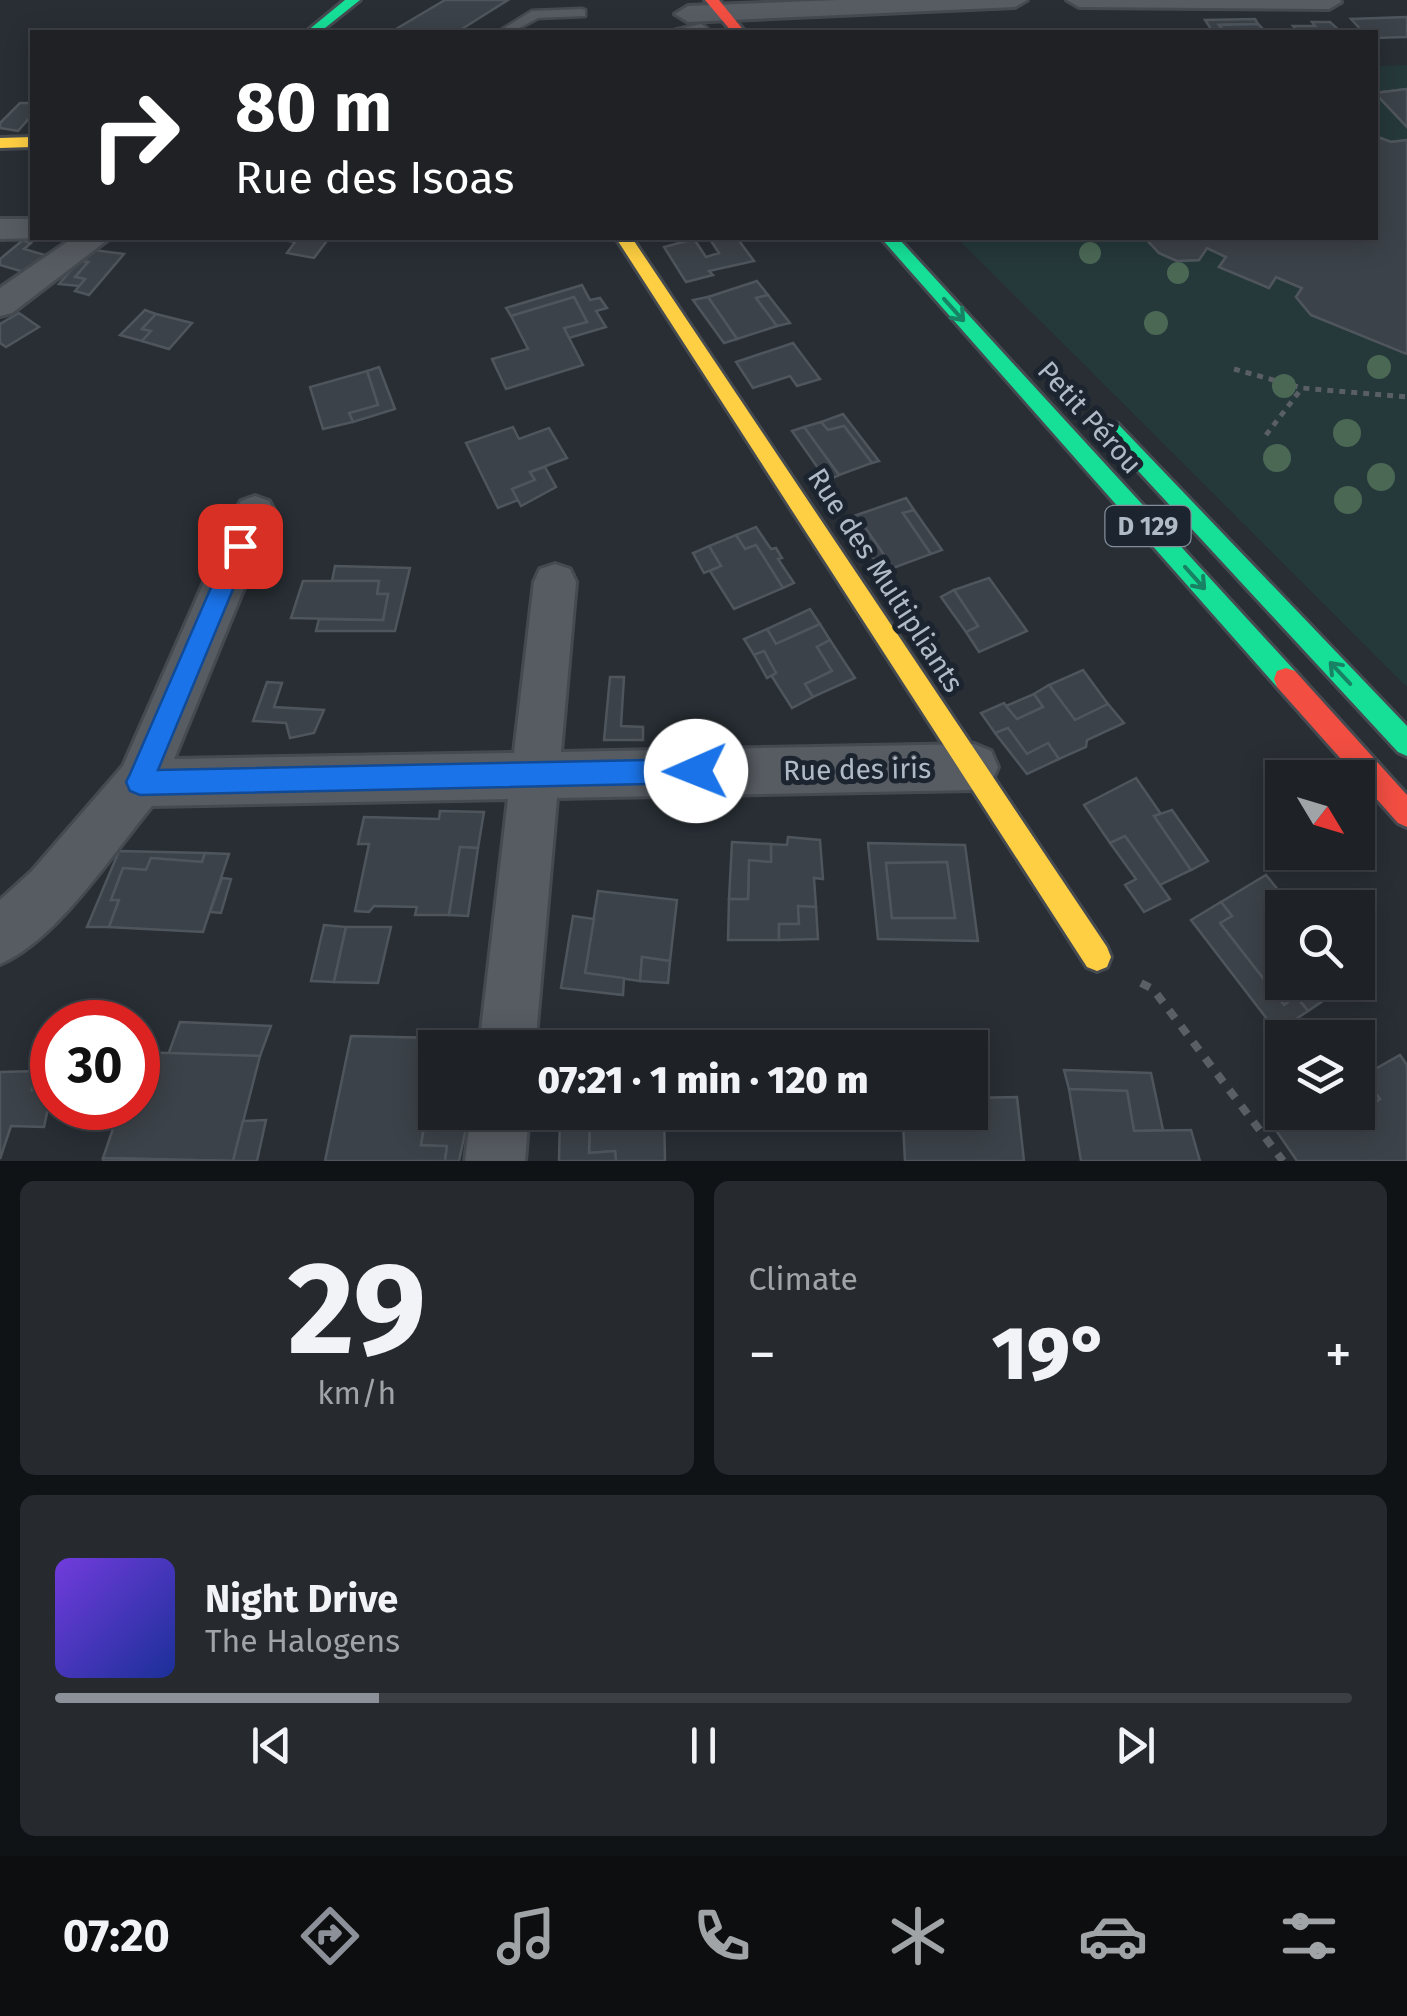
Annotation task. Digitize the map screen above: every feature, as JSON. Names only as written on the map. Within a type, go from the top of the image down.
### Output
[{"type":"main road","points":[[315,30],[353,0]]},
{"type":"main road","points":[[697,17],[733,30]]},
{"type":"main road","points":[[0,142],[30,142]]},
{"type":"main road","name":"Rue des Multipliants","points":[[625,240],[1097,957]]},
{"type":"main road","name":"Petit Pérou","points":[[891,240],[1407,814]]},
{"type":"main road","name":"Petit Pérou","points":[[1093,411],[1407,744]]},
{"type":"street","points":[[697,17],[1014,0]]},
{"type":"street","points":[[1079,0],[1328,2]]},
{"type":"street","points":[[0,229],[30,229]]},
{"type":"street","points":[[0,305],[91,240]]},
{"type":"street","points":[[0,937],[50,889],[140,782],[255,512]]},
{"type":"street","points":[[510,1030],[555,582]]},
{"type":"street","name":"Rue des iris","points":[[140,782],[974,767]]},
{"type":"street","points":[[495,1161],[498,1130]]},
{"type":"lane","points":[[508,30],[536,14],[582,12]]},
{"type":"path","points":[[1234,369],[1302,388],[1407,397]]},
{"type":"path","points":[[1266,435],[1302,388]]},
{"type":"path","points":[[1097,957],[1153,990],[1283,1161]]},
{"type":"shaded area","points":[[1407,65],[1407,687],[959,240],[1378,240],[1378,66]]},
{"type":"building","points":[[445,0],[508,0],[460,30],[394,30]]},
{"type":"building","points":[[1407,17],[1407,37],[1378,38],[1378,30],[1361,30],[1351,19]]},
{"type":"building","points":[[1255,19],[1258,24],[1219,25],[1223,30],[1212,30],[1205,20]]},
{"type":"building","points":[[1312,22],[1330,22],[1339,30],[1296,30],[1293,26],[1315,26]]},
{"type":"building","points":[[1258,24],[1264,30],[1223,30],[1219,25]]},
{"type":"building","points":[[1407,89],[1407,127],[1378,96],[1378,93]]},
{"type":"building","points":[[1407,89],[1407,127],[1378,96],[1378,93]]},
{"type":"building","points":[[20,103],[30,103],[30,117],[18,131],[0,128],[0,123]]},
{"type":"building","points":[[1378,137],[1391,142],[1407,140],[1407,354],[1311,315],[1296,297],[1302,288],[1276,277],[1269,288],[1219,267],[1226,257],[1207,248],[1199,260],[1177,261],[1159,253],[1147,240],[1333,240],[1380,258],[1395,233],[1378,227]]},
{"type":"building","points":[[1378,137],[1391,142],[1407,140],[1407,354],[1311,315],[1296,297],[1302,288],[1276,277],[1269,288],[1219,267],[1226,257],[1207,248],[1199,260],[1177,261],[1159,253],[1147,240],[1378,240]]},
{"type":"building","points":[[23,240],[31,243],[24,249],[45,255],[24,272],[0,265],[0,259]]},
{"type":"building","points":[[284,240],[328,240],[314,258],[287,253],[295,242]]},
{"type":"building","points":[[695,240],[706,257],[719,253],[710,240],[738,240],[754,261],[709,271],[713,275],[686,282],[664,247]]},
{"type":"building","points":[[93,250],[124,254],[89,295],[75,291],[85,279],[75,277],[88,262],[79,261]]},
{"type":"building","points":[[79,261],[88,262],[75,277],[85,279],[79,286],[59,284]]},
{"type":"building","points":[[757,281],[768,295],[756,298],[777,326],[737,339],[708,297]]},
{"type":"building","points":[[582,285],[590,300],[600,298],[607,308],[596,311],[606,327],[569,338],[564,328],[587,322],[574,297],[511,316],[506,308]]},
{"type":"building","points":[[768,295],[790,323],[777,326],[756,298]]},
{"type":"building","points":[[574,297],[587,322],[564,328],[583,365],[506,389],[492,359],[528,349],[511,316]]},
{"type":"building","points":[[708,297],[737,339],[724,343],[693,300]]},
{"type":"building","points":[[145,310],[156,314],[142,329],[151,331],[142,341],[120,335]]},
{"type":"building","points":[[19,313],[39,327],[6,347],[0,343],[0,324]]},
{"type":"building","points":[[156,314],[192,323],[169,349],[142,341],[151,331],[142,329]]},
{"type":"building","points":[[793,343],[820,379],[797,386],[790,376],[753,388],[736,362]]},
{"type":"building","points":[[379,367],[395,409],[353,422],[349,413],[378,405],[367,371]]},
{"type":"building","points":[[367,371],[378,405],[349,413],[353,422],[323,429],[310,387]]},
{"type":"building","points":[[843,414],[879,461],[872,463],[844,426],[828,430],[821,422]]},
{"type":"building","points":[[821,422],[828,430],[844,426],[872,463],[839,475],[804,427]]},
{"type":"building","points":[[513,427],[519,439],[549,428],[567,458],[530,472],[535,480],[512,489],[518,500],[498,508],[466,443]]},
{"type":"building","points":[[804,427],[839,475],[827,481],[792,431]]},
{"type":"building","points":[[545,467],[556,487],[521,506],[512,489],[535,480],[530,472]]},
{"type":"building","points":[[906,498],[914,510],[903,513],[931,554],[893,568],[864,526],[855,528],[848,518]]},
{"type":"building","points":[[914,510],[942,550],[931,554],[903,513]]},
{"type":"building","points":[[864,526],[893,568],[882,572],[855,528]]},
{"type":"building","points":[[756,527],[771,549],[776,548],[782,558],[778,559],[794,583],[783,588],[756,545],[745,549],[736,535]]},
{"type":"building","points":[[736,535],[745,549],[756,545],[783,588],[734,609],[710,571],[721,566],[709,546]]},
{"type":"building","points":[[709,546],[721,566],[704,573],[693,553]]},
{"type":"building","points":[[335,566],[410,568],[395,631],[316,631],[319,619],[383,620],[388,594],[377,594],[379,581],[332,581]]},
{"type":"building","points":[[989,578],[1027,631],[979,652],[966,632],[978,626],[954,590]]},
{"type":"building","points":[[303,581],[379,581],[377,594],[388,594],[383,620],[291,618]]},
{"type":"building","points":[[954,590],[978,626],[966,632],[941,597]]},
{"type":"building","points":[[810,609],[820,624],[776,644],[767,629]]},
{"type":"building","points":[[820,624],[830,640],[817,647],[832,671],[805,684],[813,697],[792,708],[771,675],[776,673],[764,651],[754,655],[744,639],[767,629],[776,644]]},
{"type":"building","points":[[830,640],[855,678],[813,697],[805,684],[832,671],[817,647]]},
{"type":"building","points":[[764,651],[776,673],[767,678],[754,655]]},
{"type":"building","points":[[1083,670],[1108,704],[1075,720],[1049,685]]},
{"type":"building","points":[[610,677],[624,677],[621,726],[643,727],[643,740],[604,740]]},
{"type":"building","points":[[267,682],[282,683],[274,707],[324,710],[314,733],[290,738],[286,723],[253,721]]},
{"type":"building","points":[[1049,685],[1075,720],[1108,704],[1124,723],[1087,740],[1086,747],[1059,759],[1048,743],[1027,754],[1008,728],[995,733],[981,713],[1004,703],[1017,719],[1043,707],[1034,694]]},
{"type":"building","points":[[1034,694],[1043,707],[1017,719],[1006,706]]},
{"type":"building","points":[[1008,728],[1027,754],[1048,743],[1059,759],[1027,774],[995,733]]},
{"type":"building","points":[[1136,778],[1161,814],[1154,816],[1191,870],[1160,885],[1125,836],[1110,843],[1084,805]]},
{"type":"building","points":[[1172,810],[1208,861],[1191,870],[1154,816]]},
{"type":"building","points":[[440,811],[484,812],[478,848],[460,847],[449,915],[415,915],[417,907],[374,906],[369,912],[355,911],[369,844],[358,844],[364,817],[439,819]]},
{"type":"building","points":[[1125,836],[1170,899],[1144,912],[1125,885],[1136,879],[1110,843]]},
{"type":"building","points":[[788,837],[820,840],[823,879],[814,878],[816,907],[798,906],[799,924],[779,924],[779,940],[728,940],[729,899],[748,899],[749,860],[771,862],[771,844],[787,845]]},
{"type":"building","points":[[732,842],[771,844],[771,862],[749,860],[748,899],[729,899]]},
{"type":"building","points":[[868,843],[965,845],[978,941],[878,939]],"holes":[[[947,862],[955,918],[892,918],[886,863]]]},
{"type":"building","points":[[460,847],[478,848],[468,916],[449,915]]},
{"type":"building","points":[[119,851],[205,853],[202,862],[151,858],[146,870],[123,868],[111,900],[119,900],[109,927],[87,927]]},
{"type":"building","points":[[205,853],[229,854],[203,932],[109,927],[119,900],[111,900],[123,868],[146,870],[151,858],[202,862]]},
{"type":"building","points":[[947,862],[955,918],[892,918],[886,863]]},
{"type":"building","points":[[1266,875],[1278,890],[1265,890],[1265,981],[1220,923],[1232,916],[1221,902]]},
{"type":"building","points":[[222,878],[231,879],[221,913],[210,912]]},
{"type":"building","points":[[598,891],[677,900],[670,961],[642,957],[640,981],[585,973]]},
{"type":"building","points":[[1221,902],[1232,916],[1220,923],[1265,981],[1265,1000],[1280,1000],[1284,1005],[1299,1000],[1308,1011],[1295,1020],[1268,1020],[1191,920]]},
{"type":"building","points":[[798,906],[816,907],[818,939],[779,940],[779,924],[799,924]]},
{"type":"building","points":[[573,916],[594,919],[585,973],[624,978],[623,995],[561,988]]},
{"type":"building","points":[[324,925],[346,927],[334,982],[311,981]]},
{"type":"building","points":[[346,927],[391,927],[378,983],[334,982]]},
{"type":"building","points":[[642,957],[670,961],[668,983],[640,981]]},
{"type":"building","points":[[1299,1000],[1324,1000],[1308,1011]]},
{"type":"building","points":[[180,1022],[271,1026],[260,1056],[168,1055]]},
{"type":"building","points":[[351,1036],[418,1038],[418,1130],[424,1130],[421,1145],[447,1146],[445,1161],[325,1161]]},
{"type":"building","points":[[160,1053],[260,1056],[233,1161],[103,1158],[113,1130],[160,1130]]},
{"type":"building","points":[[1400,1055],[1407,1065],[1407,1161],[1297,1161],[1276,1130],[1375,1130],[1375,1102],[1380,1099],[1375,1093],[1375,1069]]},
{"type":"building","points":[[1064,1070],[1151,1073],[1163,1130],[1134,1131],[1127,1091],[1069,1089]]},
{"type":"building","points":[[30,1071],[30,1127],[11,1126],[0,1159],[0,1072]]},
{"type":"building","points":[[1069,1089],[1127,1091],[1134,1131],[1191,1130],[1200,1161],[1081,1161]]},
{"type":"building","points":[[1017,1097],[1024,1161],[905,1161],[903,1130],[988,1130],[988,1098]]},
{"type":"building","points":[[266,1120],[257,1161],[233,1161],[243,1121]]},
{"type":"building","points":[[424,1130],[466,1130],[459,1161],[445,1161],[447,1146],[421,1145]]},
{"type":"building","points":[[560,1130],[590,1130],[589,1153],[615,1151],[616,1161],[559,1161]]},
{"type":"building","points":[[590,1130],[664,1130],[665,1161],[616,1161],[615,1151],[589,1153]]},
{"type":"building","points":[[103,1158],[233,1161],[103,1161]]},
{"type":"traffic: fast","points":[[315,30],[353,0]]},
{"type":"traffic: fast","points":[[891,240],[1286,679]]},
{"type":"traffic: fast","points":[[1111,429],[1407,744]]},
{"type":"traffic: slow","points":[[0,143],[30,142]]},
{"type":"traffic: slow","points":[[625,240],[1097,957]]},
{"type":"traffic: jam","points":[[712,0],[737,30]]},
{"type":"traffic: jam","points":[[1286,679],[1407,814]]},
{"type":"route","points":[[240,546],[140,782],[696,771]]}]
